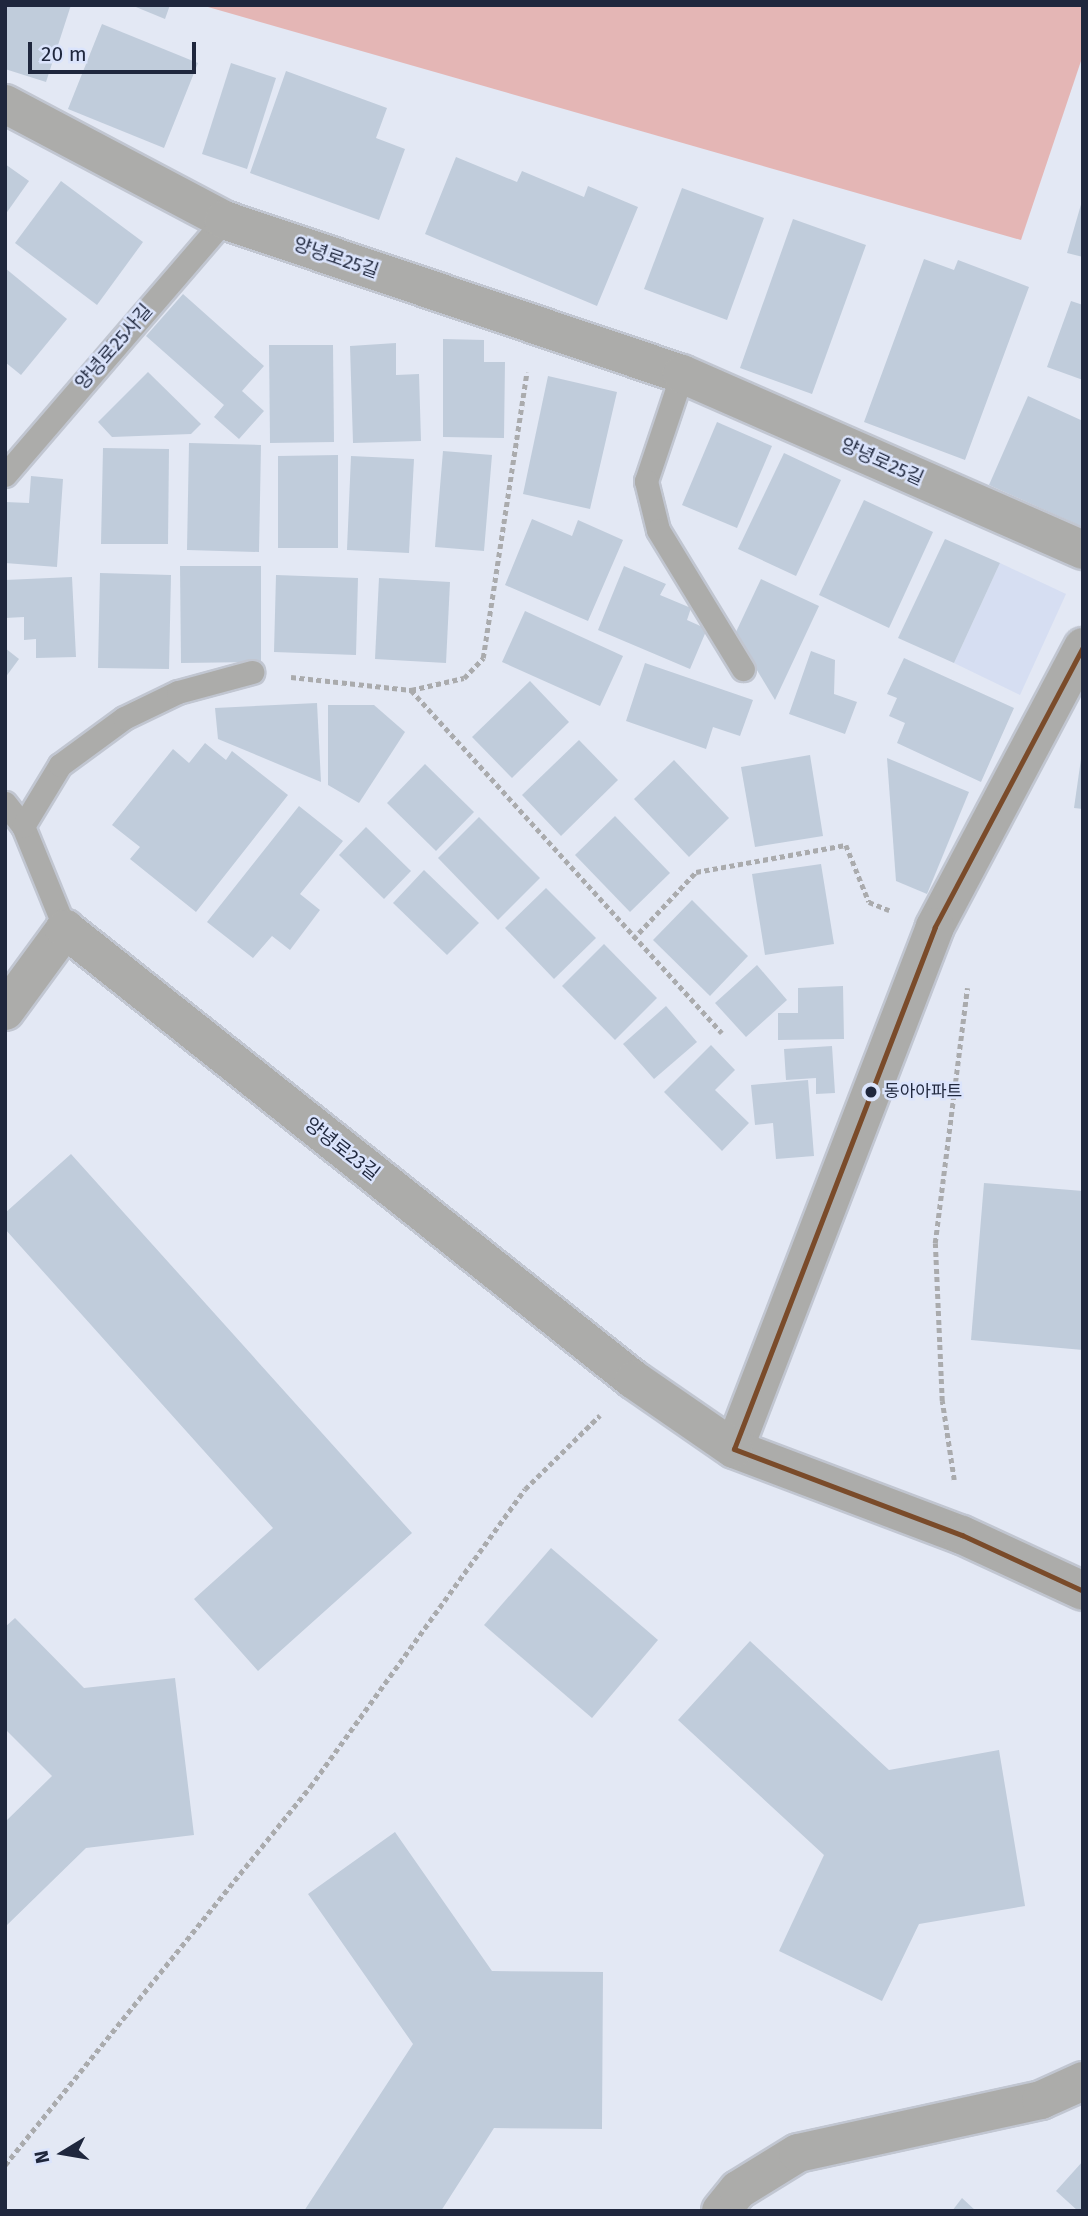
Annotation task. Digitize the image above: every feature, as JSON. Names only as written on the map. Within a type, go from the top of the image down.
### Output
[{"type":"street","name":"양녕로25길","points":[[5,104],[224,219],[682,374],[1083,550]]},
{"type":"street","points":[[734,1449],[936,927],[1083,647]]},
{"type":"street","points":[[5,1011],[65,929]]},
{"type":"street","name":"양녕로23길","points":[[65,929],[634,1380],[734,1449],[962,1535],[1083,1591]]},
{"type":"street","points":[[721,2211],[738,2190],[798,2152],[1041,2100],[1083,2081]]},
{"type":"lane","name":"양녕로25사길","points":[[5,475],[224,219]]},
{"type":"lane","points":[[682,374],[646,481],[658,530],[743,669]]},
{"type":"lane","points":[[23,826],[60,765],[124,718],[178,692],[252,672]]},
{"type":"lane","name":"양녕로23길","points":[[5,803],[23,826],[65,929]]},
{"type":"path","points":[[252,672],[411,690],[464,678],[483,658],[533,325]]},
{"type":"path","points":[[411,690],[633,939],[723,1032]]},
{"type":"path","points":[[633,939],[696,872],[846,845],[869,902],[936,927],[972,948],[935,1243],[942,1401],[962,1535]]},
{"type":"path","points":[[5,2165],[310,1787],[525,1489],[634,1380]]},
{"type":"shaded area","points":[[201,5],[1083,5],[1083,55],[1021,240]]},
{"type":"shaded area","points":[[1000,563],[1066,594],[1020,695],[954,663]]},
{"type":"building","points":[[5,5],[71,5],[46,82],[5,69]]},
{"type":"building","points":[[131,5],[170,5],[165,19]]},
{"type":"building","points":[[102,24],[198,63],[164,148],[68,109]]},
{"type":"building","points":[[231,63],[276,78],[247,169],[202,154]]},
{"type":"building","points":[[286,71],[387,108],[376,138],[405,149],[379,220],[250,173]]},
{"type":"building","points":[[456,157],[517,182],[522,171],[584,197],[588,186],[638,207],[597,306],[425,234]]},
{"type":"building","points":[[5,164],[29,181],[5,215]]},
{"type":"building","points":[[61,181],[143,242],[97,305],[15,243]]},
{"type":"building","points":[[682,188],[764,218],[727,320],[644,289]]},
{"type":"building","points":[[1083,201],[1083,257],[1067,253]]},
{"type":"building","points":[[793,219],[866,245],[812,394],[740,368]]},
{"type":"building","points":[[924,259],[954,270],[958,260],[1029,287],[965,460],[864,422]]},
{"type":"building","points":[[5,268],[67,319],[21,375],[5,362]]},
{"type":"building","points":[[183,294],[264,366],[242,391],[264,411],[239,439],[214,417],[224,405],[146,336]]},
{"type":"building","points":[[1071,301],[1083,305],[1083,380],[1047,367]]},
{"type":"building","points":[[443,339],[484,340],[484,362],[505,362],[504,438],[443,437]]},
{"type":"building","points":[[396,343],[396,375],[419,374],[421,441],[353,443],[350,346]]},
{"type":"building","points":[[269,345],[333,345],[334,442],[270,443]]},
{"type":"building","points":[[148,372],[201,424],[191,434],[112,437],[98,422]]},
{"type":"building","points":[[548,376],[617,392],[590,509],[523,494]]},
{"type":"building","points":[[1028,396],[1083,421],[1083,527],[989,485]]},
{"type":"building","points":[[717,422],[772,446],[737,528],[682,505]]},
{"type":"building","points":[[189,443],[261,445],[259,552],[187,550]]},
{"type":"building","points":[[103,448],[169,449],[168,544],[101,544]]},
{"type":"building","points":[[443,451],[492,455],[484,551],[435,547]]},
{"type":"building","points":[[784,453],[841,480],[796,576],[738,549]]},
{"type":"building","points":[[338,455],[338,548],[278,548],[278,456]]},
{"type":"building","points":[[351,456],[414,459],[409,553],[347,550]]},
{"type":"building","points":[[31,476],[63,479],[57,567],[5,563],[5,502],[29,503]]},
{"type":"building","points":[[864,500],[933,532],[889,628],[819,595]]},
{"type":"building","points":[[532,519],[572,536],[578,520],[623,540],[588,621],[505,585]]},
{"type":"building","points":[[945,539],[1000,563],[954,663],[898,638]]},
{"type":"building","points":[[180,566],[261,566],[261,662],[181,663]]},
{"type":"building","points":[[624,566],[666,584],[660,595],[691,608],[687,620],[707,629],[690,669],[598,630]]},
{"type":"building","points":[[100,573],[171,575],[169,669],[98,668]]},
{"type":"building","points":[[276,575],[358,578],[356,655],[274,652]]},
{"type":"building","points":[[72,577],[76,657],[36,658],[36,639],[24,640],[24,617],[5,618],[5,580]]},
{"type":"building","points":[[379,578],[450,582],[446,663],[375,659]]},
{"type":"building","points":[[761,579],[819,606],[775,700],[735,634]]},
{"type":"building","points":[[525,611],[623,656],[600,706],[502,662]]},
{"type":"building","points":[[5,648],[19,659],[5,678]]},
{"type":"building","points":[[811,651],[835,660],[834,694],[857,702],[845,734],[789,714]]},
{"type":"building","points":[[904,658],[1014,708],[981,782],[897,743],[905,723],[889,716],[897,698],[887,694]]},
{"type":"building","points":[[645,663],[753,700],[740,736],[713,727],[706,749],[626,721]]},
{"type":"building","points":[[530,681],[569,722],[512,778],[472,737]]},
{"type":"building","points":[[317,703],[321,782],[218,739],[215,708]]},
{"type":"building","points":[[328,705],[374,705],[405,732],[359,803],[328,785]]},
{"type":"building","points":[[579,740],[618,780],[561,836],[522,795]]},
{"type":"building","points":[[205,743],[226,760],[232,751],[288,795],[196,912],[130,859],[140,847],[112,825],[173,749],[189,763]]},
{"type":"building","points":[[1083,745],[1083,809],[1074,808]]},
{"type":"building","points":[[810,755],[823,836],[755,847],[741,767]]},
{"type":"building","points":[[887,758],[969,792],[927,894],[896,881]]},
{"type":"building","points":[[674,760],[729,818],[689,857],[634,799]]},
{"type":"building","points":[[425,764],[474,812],[436,851],[387,803]]},
{"type":"building","points":[[299,806],[343,841],[300,894],[320,910],[290,950],[272,936],[253,958],[207,922]]},
{"type":"building","points":[[615,816],[670,873],[630,912],[575,855]]},
{"type":"building","points":[[479,817],[540,878],[498,920],[438,858]]},
{"type":"building","points":[[366,827],[411,871],[384,899],[339,855]]},
{"type":"building","points":[[821,864],[834,944],[765,955],[752,874]]},
{"type":"building","points":[[424,870],[479,923],[447,955],[393,903]]},
{"type":"building","points":[[546,888],[596,938],[554,979],[505,928]]},
{"type":"building","points":[[692,900],[748,956],[710,996],[653,940]]},
{"type":"building","points":[[604,944],[657,998],[615,1040],[562,986]]},
{"type":"building","points":[[757,965],[787,1000],[746,1037],[715,1003]]},
{"type":"building","points":[[843,986],[844,1039],[778,1040],[778,1013],[798,1013],[798,988]]},
{"type":"building","points":[[666,1006],[697,1042],[654,1079],[623,1044]]},
{"type":"building","points":[[711,1045],[735,1070],[715,1090],[749,1123],[722,1151],[664,1092]]},
{"type":"building","points":[[832,1046],[835,1093],[816,1094],[816,1078],[786,1080],[784,1049]]},
{"type":"building","points":[[808,1080],[814,1156],[776,1159],[773,1123],[755,1125],[751,1085]]},
{"type":"building","points":[[71,1154],[412,1533],[258,1671],[194,1599],[273,1528],[5,1229],[5,1213]]},
{"type":"building","points":[[984,1183],[1083,1191],[1083,1350],[971,1340]]},
{"type":"building","points":[[551,1548],[658,1640],[592,1718],[484,1625]]},
{"type":"building","points":[[15,1618],[84,1688],[175,1678],[194,1835],[86,1848],[5,1927],[5,1822],[52,1776],[5,1729],[5,1627]]},
{"type":"building","points":[[750,1641],[889,1770],[999,1750],[1025,1906],[919,1924],[882,2001],[779,1951],[824,1855],[678,1720]]},
{"type":"building","points":[[395,1832],[492,1971],[603,1972],[602,2129],[494,2128],[441,2211],[304,2211],[413,2044],[308,1894]]},
{"type":"building","points":[[1083,2161],[1083,2211],[1078,2211],[1056,2191]]},
{"type":"building","points":[[962,2198],[976,2211],[952,2211]]},
{"type":"transit line","points":[[1083,647],[935,927],[734,1449],[962,1535],[1083,1591]]},
{"type":"place","name":"동아아파트","points":[[871,1092]]}]
